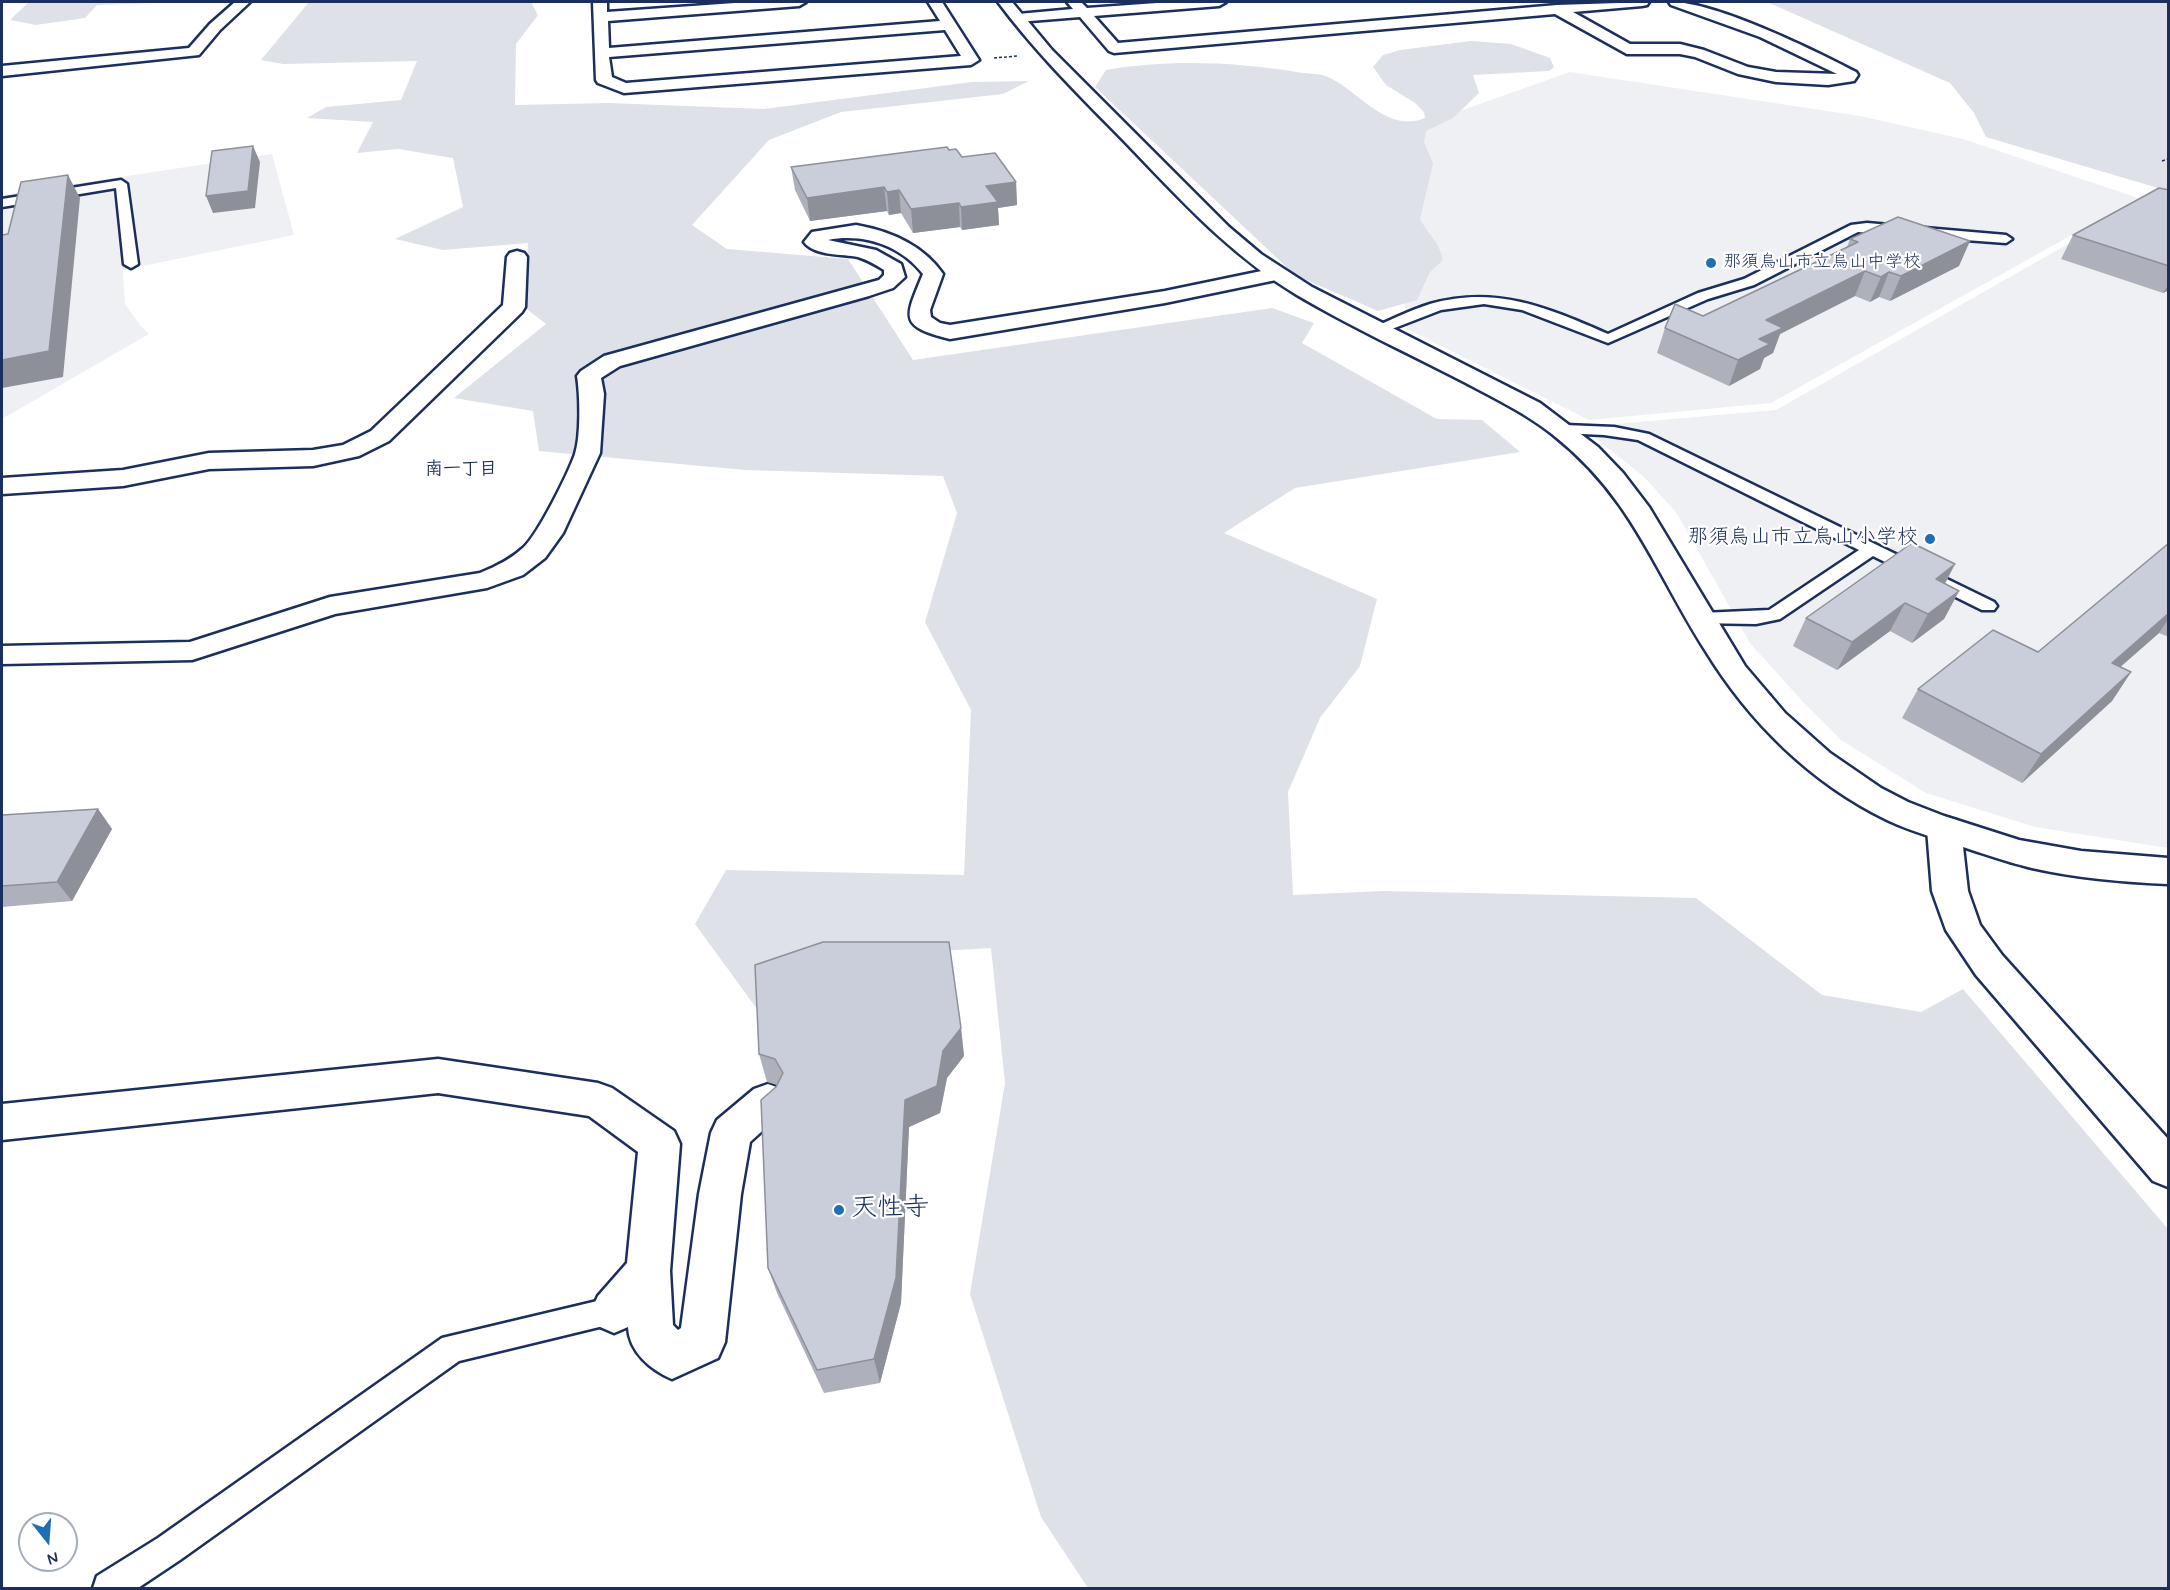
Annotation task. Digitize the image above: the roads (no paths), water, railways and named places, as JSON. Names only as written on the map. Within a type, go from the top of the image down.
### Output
[{"type":"street","points":[[2,71],[194,52],[215,27],[243,2]]},
{"type":"street","points":[[799,2],[600,9],[604,80],[624,88],[971,60],[935,2]]},
{"type":"street","points":[[1012,10],[1219,2]]},
{"type":"street","points":[[1079,7],[1114,48],[1642,2]]},
{"type":"street","points":[[1557,9],[1627,49],[1680,49],[1699,53],[1744,71],[1776,77],[1828,80],[1848,78],[1850,75],[1811,54],[1724,16],[1676,2]]},
{"type":"street","points":[[1386,9],[1406,22]]},
{"type":"street","points":[[1012,10],[1047,53],[1222,231],[1276,274],[1379,330],[1503,391],[1565,430],[1614,478],[1636,506],[1701,619],[1754,700],[1782,729],[1836,774],[1896,810],[1944,829],[2030,855],[2119,868],[2169,871]]},
{"type":"street","points":[[601,53],[950,25]]},
{"type":"street","points":[[2,655],[192,651],[330,606],[487,580],[513,569],[535,552],[550,533],[588,453],[592,394],[589,376],[612,361],[886,284],[895,277],[894,268],[883,260],[870,254],[822,246],[814,242],[819,236],[861,231],[918,256],[933,274],[919,310],[921,320],[933,328],[950,332],[1153,299],[1276,274]]},
{"type":"street","points":[[2,486],[123,478],[208,462],[313,458],[350,451],[380,436],[514,307],[517,257]]},
{"type":"street","points":[[1944,829],[1950,891],[1964,930],[1989,965],[2169,1168]]},
{"type":"street","points":[[2,1122],[438,1076],[598,1100],[659,1144],[648,1271],[651,1335],[672,1356],[702,1342],[720,1194],[731,1134],[768,1101]]},
{"type":"street","points":[[614,1311],[648,1271]]},
{"type":"lane","points":[[2,203],[121,184],[131,264]]},
{"type":"lane","points":[[1379,330],[1437,306],[1486,299],[1532,308],[1608,339],[1703,296],[1749,282],[1855,228],[1867,226],[2006,240]]},
{"type":"lane","points":[[1565,430],[1608,430],[1643,437],[1988,606]]},
{"type":"lane","points":[[1701,619],[1756,618],[1774,615],[1872,549]]},
{"type":"lane","points":[[109,1588],[169,1549],[452,1348],[614,1311]]},
{"type":"place","name":"那須烏山市立烏山中学校","points":[[1711,263]]},
{"type":"place","name":"那須烏山市立烏山小学校","points":[[1930,539]]},
{"type":"place","name":"天性寺","points":[[839,1210]]},
{"type":"district","name":"南一丁目","points":[[461,470]]}]
